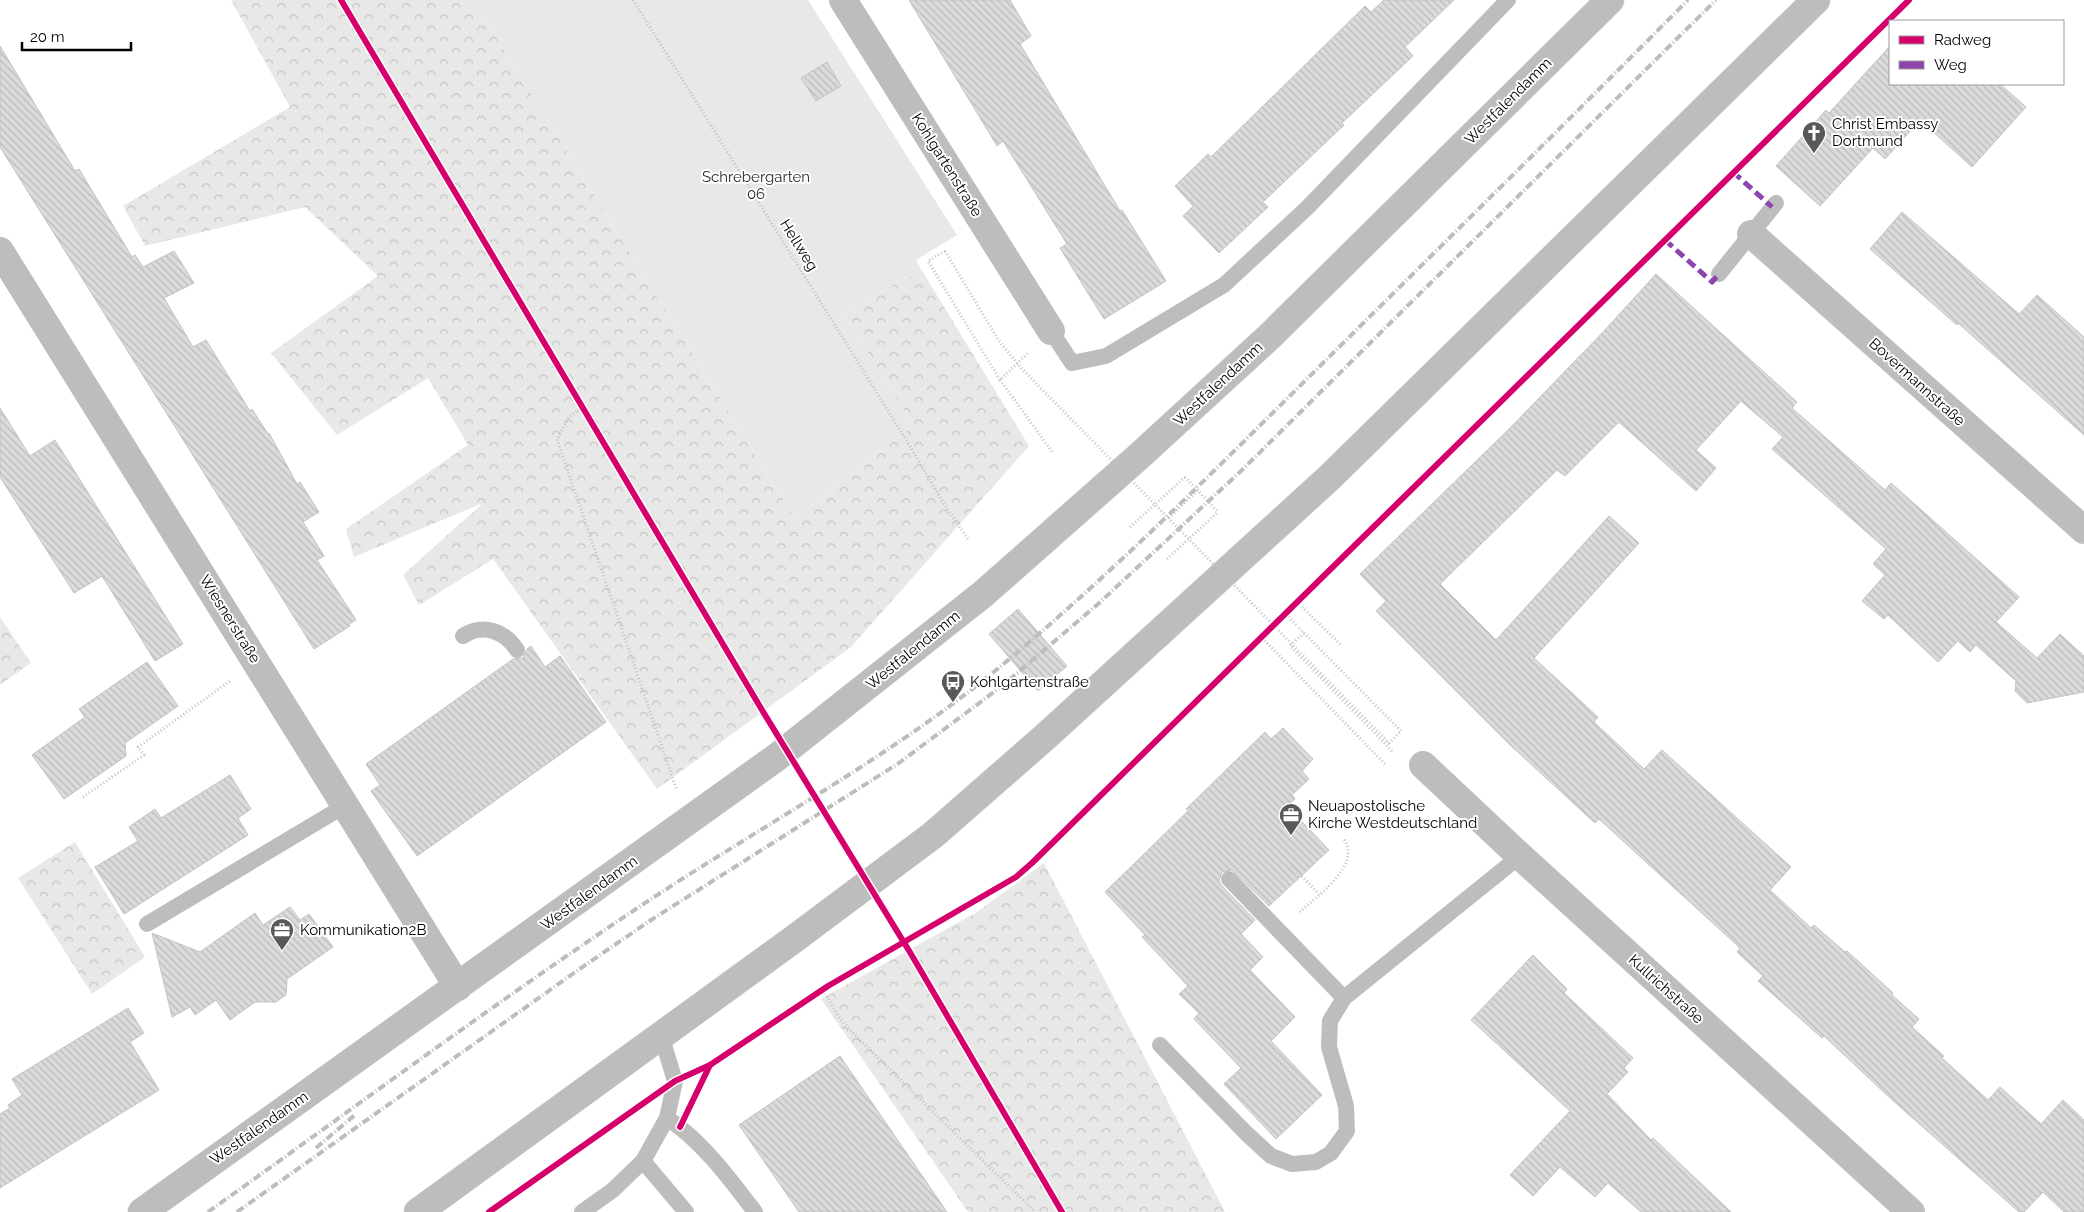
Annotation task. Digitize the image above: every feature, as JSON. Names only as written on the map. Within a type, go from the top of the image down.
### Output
[{"type":"main road","name":"Kohlgartenstraße","points":[[843,0],[1051,331]]},
{"type":"main road","name":"Westfalendamm","points":[[142,1212],[702,812],[865,689],[983,594],[1270,336],[1610,0]]},
{"type":"main road","points":[[418,1212],[794,939],[933,835],[1045,738],[1330,477],[1816,0]]},
{"type":"main road","name":"Bovermannstraße","points":[[1751,234],[2084,530]]},
{"type":"main road","name":"Wiesnerstraße","points":[[0,251],[346,804],[458,987]]},
{"type":"main road","name":"Kullrichstraße","points":[[1423,765],[1520,856],[1911,1212]]},
{"type":"lane","points":[[1051,331],[1072,363],[1106,356],[1224,285],[1306,208],[1508,0]]},
{"type":"lane","points":[[1719,274],[1776,204]]},
{"type":"lane","points":[[463,636],[469,632],[483,629],[496,630],[506,636],[517,650]]},
{"type":"lane","points":[[147,924],[346,804]]},
{"type":"lane","points":[[1160,1046],[1271,1156],[1292,1164],[1316,1162],[1331,1152],[1346,1131],[1346,1106],[1329,1047],[1330,1021],[1344,998],[1520,856]]},
{"type":"lane","points":[[1229,879],[1344,998]]},
{"type":"lane","points":[[582,1212],[613,1190],[643,1161],[667,1118],[675,1081],[661,1035]]},
{"type":"lane","points":[[667,1118],[680,1127],[726,1175],[756,1212]]},
{"type":"lane","points":[[643,1161],[686,1212]]},
{"type":"path","points":[[1053,453],[1000,380],[928,262],[944,252],[999,341],[1021,368],[1389,743],[1401,731],[1286,614]]},
{"type":"path","points":[[1000,380],[1051,331]]},
{"type":"path","points":[[582,407],[569,417],[557,439],[677,791]]},
{"type":"path","points":[[1130,527],[1185,477],[1218,512],[1167,560]]},
{"type":"path","points":[[1169,518],[1198,490]]},
{"type":"path","points":[[1297,602],[1341,645]]},
{"type":"path","points":[[1304,633],[1290,646],[1396,755]]},
{"type":"path","points":[[1262,638],[1386,765]]},
{"type":"path","points":[[83,798],[144,755],[138,747],[256,662]]},
{"type":"path","points":[[1296,915],[1345,866],[1349,851],[1344,839]]},
{"type":"path","points":[[1292,866],[1319,894]]},
{"type":"path","points":[[823,990],[841,1020],[858,1038],[1035,1212]]},
{"type":"green space","points":[[231,0],[473,0],[795,518],[913,426],[844,314],[921,269],[1029,446],[851,647],[657,789],[493,559],[419,605],[403,575],[483,503],[354,557],[346,529],[468,445],[428,378],[337,435],[271,353],[378,276],[305,207],[145,246],[123,206],[290,107]]},
{"type":"green space","name":"Schrebergarten 06","points":[[473,0],[808,0],[957,235],[916,260],[921,269],[844,314],[913,426],[795,518]]},
{"type":"green space","points":[[0,617],[31,663],[0,685]]},
{"type":"green space","points":[[75,842],[145,957],[92,994],[18,878]]},
{"type":"green space","points":[[1044,863],[1225,1212],[968,1212],[821,999],[977,912]]},
{"type":"building","points":[[909,0],[1010,0],[1031,36],[1020,44],[1120,211],[1122,210],[1166,281],[1104,319],[1060,248],[1067,244],[1003,141],[997,146]]},
{"type":"building","points":[[1384,0],[1454,0],[1405,47],[1413,56],[1342,123],[1344,125],[1263,202],[1268,207],[1219,253],[1183,216],[1193,206],[1175,186],[1208,154],[1211,157],[1365,6],[1371,12]]},
{"type":"building","points":[[0,46],[75,171],[79,169],[132,257],[135,255],[143,267],[174,251],[194,283],[164,298],[193,347],[206,340],[250,411],[252,409],[269,433],[297,484],[300,482],[319,512],[303,522],[324,556],[317,560],[356,620],[349,624],[350,626],[314,649],[0,147]]},
{"type":"building","points":[[1889,47],[1889,85],[2001,85],[2026,107],[1972,167],[1920,120],[1885,159],[1873,148],[1820,206],[1776,166],[1826,110],[1829,113]]},
{"type":"building","points":[[827,62],[841,86],[816,101],[801,78]]},
{"type":"building","points":[[1902,212],[2019,314],[2037,295],[2084,337],[2084,435],[1958,323],[1957,325],[1870,249]]},
{"type":"building","points":[[1656,274],[1797,402],[1792,408],[1885,490],[1891,483],[2019,597],[1996,622],[2037,658],[2060,634],[2084,656],[2084,692],[2027,703],[2015,691],[2016,681],[1976,645],[1970,652],[1958,641],[1938,662],[1888,615],[1884,619],[1862,601],[1885,575],[1873,564],[1886,549],[1772,449],[1783,437],[1741,401],[1696,450],[1716,468],[1696,491],[1619,422],[1565,476],[1557,470],[1440,584],[1496,640],[1609,516],[1639,543],[1534,658],[1598,717],[1594,722],[1644,769],[1662,750],[1791,867],[1770,890],[1811,928],[1814,925],[1845,952],[1847,951],[1893,993],[1892,995],[1919,1019],[1912,1027],[1944,1056],[1942,1058],[1988,1100],[2000,1087],[2041,1124],[2063,1100],[2084,1120],[2084,1212],[2064,1212],[2043,1192],[2024,1212],[2019,1212],[1890,1098],[1824,1036],[1822,1038],[1758,981],[1763,976],[1737,952],[1740,948],[1599,819],[1595,823],[1509,744],[1376,611],[1386,601],[1360,574],[1510,428]]},
{"type":"building","points":[[0,408],[30,456],[55,440],[183,644],[155,661],[102,576],[74,593],[0,477]]},
{"type":"building","points":[[1018,609],[1067,666],[1038,691],[989,634]]},
{"type":"building","points":[[531,646],[545,667],[560,656],[606,722],[417,856],[371,791],[380,785],[366,764],[513,659],[523,658],[527,649]]},
{"type":"building","points":[[147,662],[178,706],[125,743],[126,756],[64,799],[32,755],[85,717],[79,709]]},
{"type":"building","points":[[1283,728],[1313,759],[1302,771],[1309,779],[1292,795],[1295,799],[1287,806],[1329,850],[1269,906],[1232,870],[1222,872],[1219,881],[1255,920],[1241,934],[1263,957],[1250,970],[1295,1017],[1271,1041],[1322,1095],[1276,1139],[1224,1084],[1241,1068],[1194,1019],[1199,1013],[1179,994],[1188,986],[1142,937],[1145,935],[1105,892],[1265,732],[1271,739]]},
{"type":"building","points":[[230,775],[251,809],[238,818],[248,835],[124,914],[95,867],[138,841],[129,827],[155,809],[161,818]]},
{"type":"building","points":[[290,907],[300,920],[309,914],[333,947],[287,979],[286,995],[276,1002],[255,1002],[230,1020],[216,1000],[195,1015],[190,1007],[172,1017],[152,933],[200,952],[255,913],[263,925]]},
{"type":"building","points":[[1533,955],[1567,989],[1564,993],[1633,1058],[1624,1068],[1628,1072],[1607,1094],[1651,1140],[1653,1138],[1731,1212],[1641,1212],[1608,1183],[1595,1197],[1560,1167],[1533,1196],[1510,1175],[1570,1111],[1471,1020]]},
{"type":"building","points":[[128,1008],[144,1033],[130,1042],[159,1090],[0,1188],[0,1114],[10,1108],[8,1105],[22,1095],[12,1079]]},
{"type":"building","points":[[840,1056],[947,1212],[799,1212],[739,1125]]},
{"type":"railway","points":[[208,1212],[579,947],[679,881],[863,766],[908,736],[995,671],[1120,561],[1200,484],[1688,0]]},
{"type":"railway","points":[[237,1212],[581,968],[651,920],[899,763],[1002,686],[1098,604],[1242,470],[1716,0]]},
{"type":"railway","points":[[316,1148],[356,1114]]},
{"type":"marked path","points":[[1733,172],[1772,207]]},
{"type":"marked path","points":[[1665,240],[1712,282],[1719,274]]},
{"type":"cycle path","points":[[341,0],[762,710],[911,954],[1062,1212]]},
{"type":"cycle path","points":[[680,1127],[710,1065],[828,986],[1016,877],[1032,863],[1909,0]]},
{"type":"cycle path","points":[[489,1212],[675,1081],[710,1065]]},
{"type":"place","name":"Christ Embassy Dortmund","points":[[1814,154]]},
{"type":"place","name":"Kohlgartenstraße","points":[[953,703]]},
{"type":"place","name":"Neuapostolische Kirche Westdeutschland","points":[[1291,836]]},
{"type":"place","name":"Kommunikation2B","points":[[282,951]]}]
